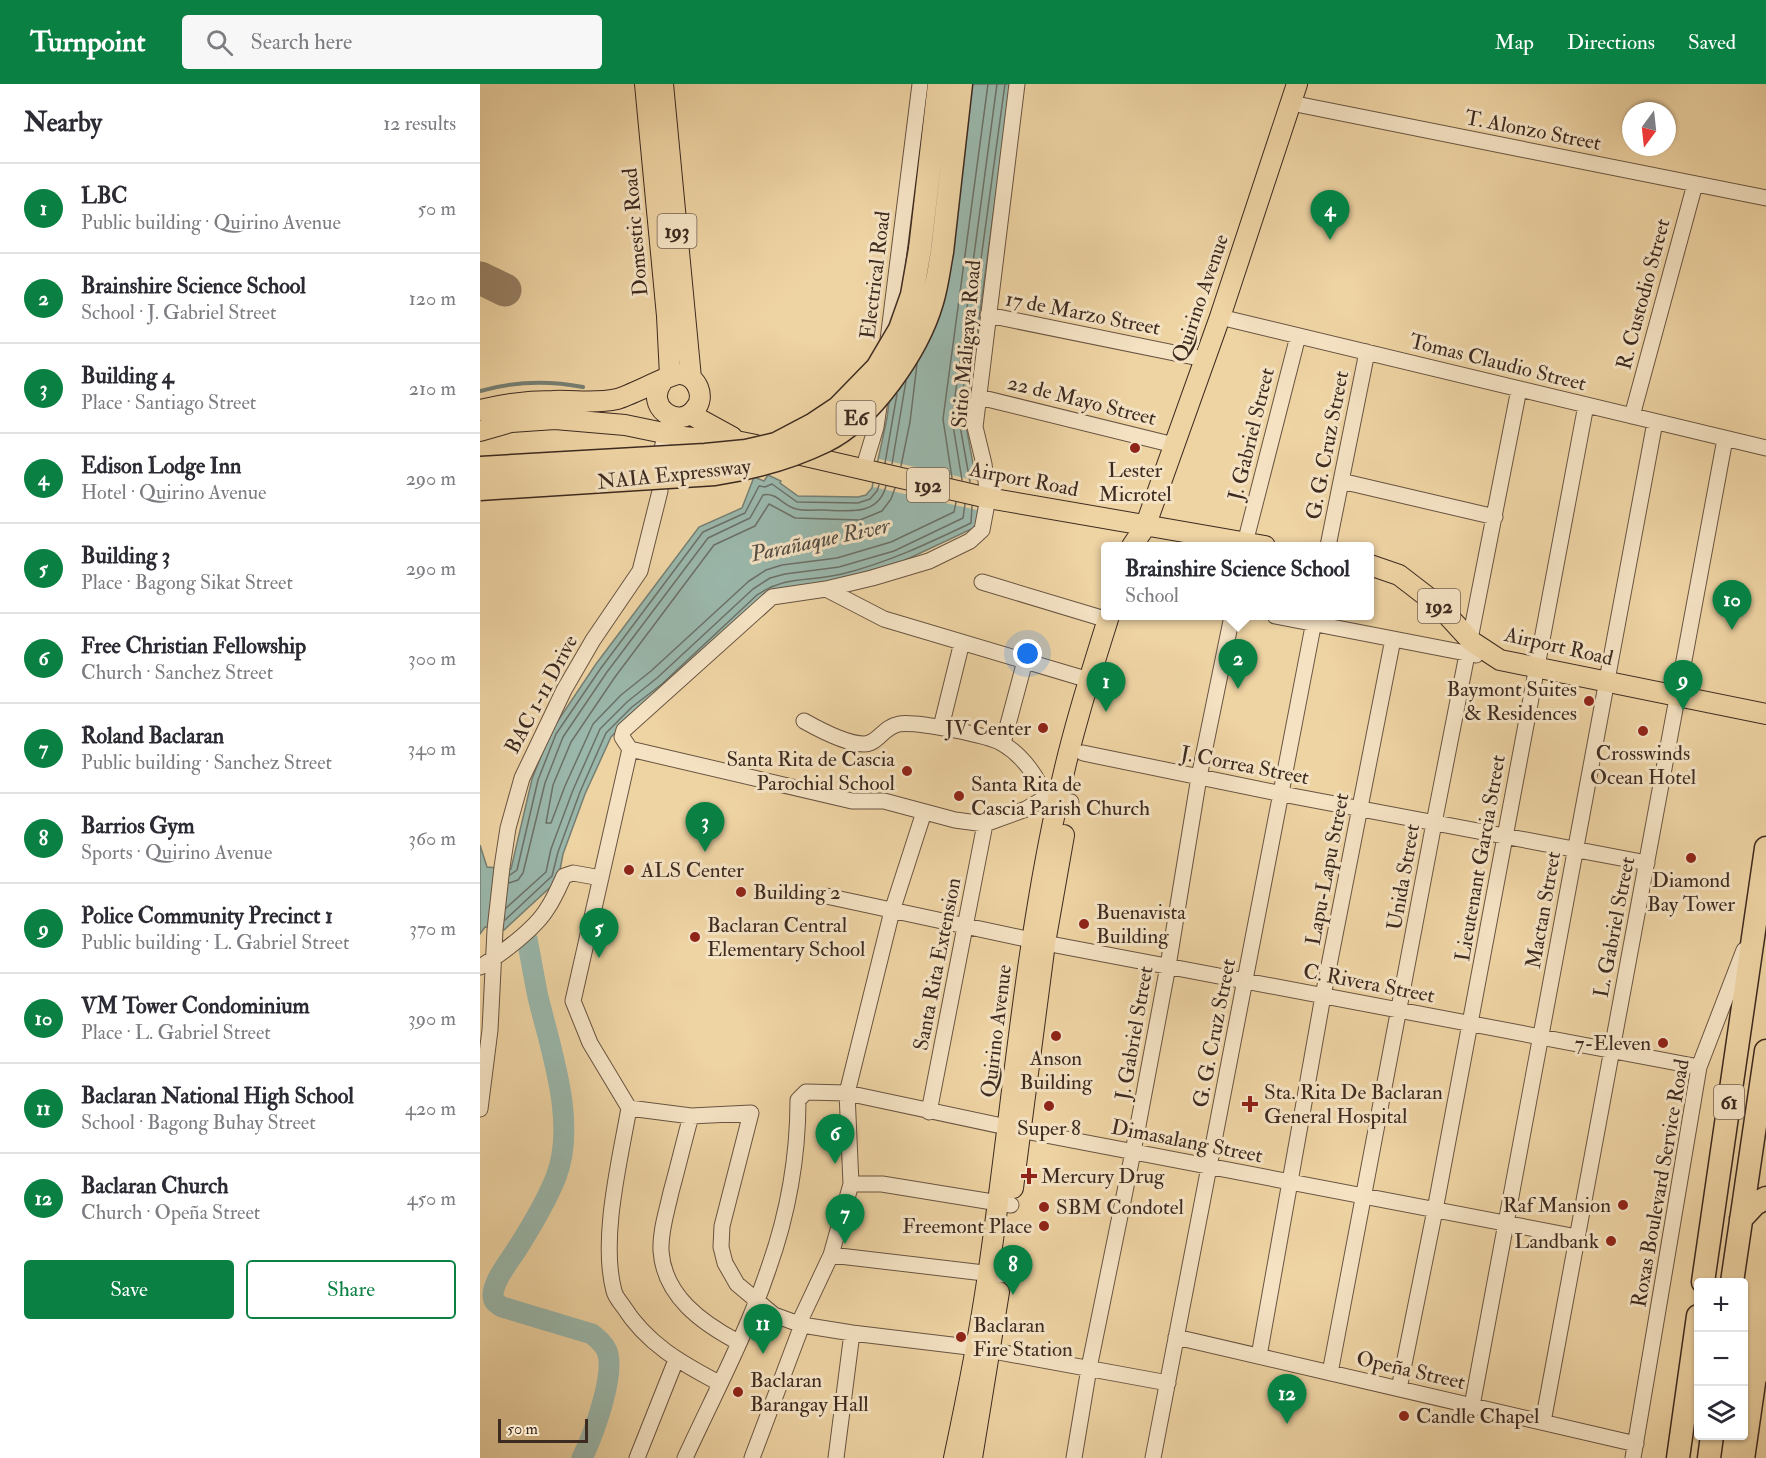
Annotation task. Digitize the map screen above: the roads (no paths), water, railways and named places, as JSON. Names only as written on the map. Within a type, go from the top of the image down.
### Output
[{"type":"highway","name":"NAIA Expressway","points":[[480,468],[746,451],[777,444],[838,408],[877,368],[900,329],[912,295],[920,249],[939,84]]},
{"type":"highway","name":"NAIA Expressway","points":[[480,489],[715,474],[752,468],[827,440],[848,426],[887,387],[902,367],[919,335],[932,302],[942,252],[961,84]]},
{"type":"highway","name":"61","points":[[1704,1278],[1766,848]]},
{"type":"highway","name":"61","points":[[1733,1278],[1766,1051]]},
{"type":"highway","points":[[1759,1099],[1766,1122]]},
{"type":"highway","points":[[1741,1219],[1755,1204],[1766,1198]]},
{"type":"highway","points":[[1678,1458],[1696,1332]]},
{"type":"highway","points":[[1709,1458],[1711,1440]]},
{"type":"main road","name":"Domestic Road","points":[[645,84],[667,316],[666,379]]},
{"type":"main road","name":"Domestic Road","points":[[663,84],[691,378]]},
{"type":"main road","name":"Quirino Avenue","points":[[1145,537],[1294,93]]},
{"type":"main road","points":[[480,410],[520,402],[584,403],[614,400],[681,374],[691,378],[697,384],[700,396],[696,408],[678,422],[638,427],[555,420],[511,422],[480,431]]},
{"type":"main road","points":[[666,379],[657,390],[657,400],[661,409],[678,422]]},
{"type":"main road","name":"Airport Road","points":[[678,422],[741,442],[984,497],[1145,537],[1228,542]]},
{"type":"main road","name":"Airport Road","points":[[1374,566],[1399,575],[1438,605],[1470,647],[1500,660],[1766,714]]},
{"type":"main road","name":"Quirino Avenue","points":[[972,1458],[984,1349],[1058,800],[1089,680],[1112,620]]},
{"type":"main road","name":"Quirino Avenue","points":[[1058,800],[1083,753],[1101,683],[1112,620]]},
{"type":"main road","name":"Quirino Avenue","points":[[954,1458],[984,1349]]},
{"type":"street","name":"Electrical Road","points":[[870,472],[920,84]]},
{"type":"street","name":"Sitio Maligaya Road","points":[[627,746],[622,737],[624,730],[772,597],[826,589],[929,561],[970,542],[982,530],[984,464],[975,427],[1017,84]]},
{"type":"street","name":"T. Alonzo Street","points":[[1294,93],[1766,198]]},
{"type":"street","name":"R. Custodio Street","points":[[1632,416],[1695,184]]},
{"type":"street","name":"17 de Marzo Street","points":[[988,315],[1204,359]]},
{"type":"street","name":"Tomas Claudio Street","points":[[1220,317],[1766,448]]},
{"type":"street","name":"J. Gabriel Street","points":[[1245,542],[1298,336]]},
{"type":"street","name":"G. G. Cruz Street","points":[[1329,542],[1367,352]]},
{"type":"street","name":"Unida Street","points":[[1330,1373],[1519,389]]},
{"type":"street","name":"22 de Mayo Street","points":[[979,397],[1174,445]]},
{"type":"street","name":"Lieutenant Garcia Street","points":[[1399,1389],[1435,1210],[1586,405]]},
{"type":"street","name":"BAC 1-11 Drive","points":[[480,1109],[490,1030],[486,964],[495,930],[508,828],[522,778],[570,680],[593,640],[640,571],[660,491],[660,456],[678,422]]},
{"type":"street","name":"Mactan Street","points":[[1472,1406],[1655,422]]},
{"type":"street","name":"L. Gabriel Street","points":[[1543,1422],[1725,439]]},
{"type":"street","points":[[1341,481],[1495,517]]},
{"type":"street","points":[[982,582],[1101,614]]},
{"type":"street","points":[[826,589],[884,619],[1089,680]]},
{"type":"street","name":"J. Gabriel Street","points":[[1074,1458],[1089,1368],[1168,966],[1199,777],[1231,620]]},
{"type":"street","name":"G. G. Cruz Street","points":[[1153,1458],[1314,620]]},
{"type":"street","points":[[1318,620],[1393,639],[1470,647]]},
{"type":"street","name":"Lapu-Lapu Street","points":[[1259,1356],[1323,996],[1393,639]]},
{"type":"street","points":[[941,727],[962,642]]},
{"type":"street","points":[[1003,743],[1025,662]]},
{"type":"street","points":[[804,721],[830,735],[865,744],[877,739],[888,727],[902,724],[941,727],[1003,743],[1025,764],[1041,787],[1058,800]]},
{"type":"street","points":[[719,1383],[676,1360],[657,1345],[631,1319],[614,1292],[610,1262],[610,1223],[629,1108],[590,1043],[573,1001],[601,878],[627,746],[852,801],[884,801],[955,820],[986,824],[1058,800]]},
{"type":"street","name":"J. Correa Street","points":[[1083,753],[1282,794],[1647,863]]},
{"type":"street","points":[[752,1458],[801,1324],[831,1255],[851,1184],[847,1093],[891,911],[924,812]]},
{"type":"street","name":"Santa Rita Extension","points":[[929,1112],[986,824]]},
{"type":"street","points":[[486,964],[513,944],[546,911],[564,876],[573,873],[601,878]]},
{"type":"street","name":"C. Rivera Street","points":[[826,896],[1038,942],[1699,1067]]},
{"type":"street","name":"Roxas Boulevard Service Road","points":[[1635,1451],[1699,1067],[1755,922]]},
{"type":"street","name":"Dimasalang Street","points":[[756,1302],[769,1270],[783,1217],[792,1173],[799,1098],[806,1092],[847,1093],[1014,1129],[1577,1237]]},
{"type":"street","points":[[629,1108],[691,1116],[751,1113],[722,1226],[721,1246],[725,1263],[737,1284],[774,1315],[801,1324],[852,1333],[984,1349],[1168,1383]]},
{"type":"street","points":[[691,1116],[664,1219],[661,1250],[664,1267],[682,1301],[714,1329],[738,1341]]},
{"type":"street","points":[[851,1184],[882,1184],[1004,1203]]},
{"type":"street","points":[[831,1255],[995,1275]]},
{"type":"street","points":[[686,1458],[756,1302]]},
{"type":"street","points":[[836,1458],[852,1333]]},
{"type":"street","name":"Opeña Street","points":[[1176,1337],[1543,1422],[1635,1451]]},
{"type":"street","points":[[637,1458],[676,1360]]},
{"type":"water","name":"Parañaque River","points":[[930,84],[1011,84],[965,421],[979,495],[978,526],[899,563],[819,584],[775,591],[636,712],[611,737],[585,794],[563,854],[558,880],[504,930],[485,927],[480,934],[480,845],[487,867],[511,869],[532,779],[551,731],[596,664],[699,527],[742,508],[754,477],[764,481],[768,475],[781,481],[780,483],[798,496],[858,497],[866,495],[872,488],[887,418]]},
{"type":"waterway","points":[[480,391],[506,385],[531,383],[557,383],[583,387]]},
{"type":"waterway","points":[[527,939],[538,997],[560,1087],[564,1134],[562,1156],[548,1196],[499,1276],[493,1297],[495,1302],[502,1307],[592,1334],[606,1348],[609,1361],[606,1389],[597,1421],[582,1458]]},
{"type":"tram line","points":[[1755,1458],[1766,1382]]},
{"type":"place","name":"Edison Lodge Inn","points":[[1330,240]]},
{"type":"place","name":"Lester Microtel","points":[[1135,448]]},
{"type":"place","name":"VM Tower Condominium","points":[[1732,630]]},
{"type":"place","name":"Brainshire Science School","points":[[1238,689]]},
{"type":"place","name":"Baymont Suites & Residences","points":[[1589,701]]},
{"type":"place","name":"Police Community Precinct 1","points":[[1683,710]]},
{"type":"place","name":"LBC","points":[[1106,712]]},
{"type":"place","name":"JV Center","points":[[1043,728]]},
{"type":"place","name":"Crosswinds Ocean Hotel","points":[[1643,731]]},
{"type":"place","name":"Santa Rita de Cascia Parochial School","points":[[907,771]]},
{"type":"place","name":"Santa Rita de Cascia Parish Church","points":[[959,796]]},
{"type":"place","name":"Building 4","points":[[705,852]]},
{"type":"place","name":"Diamond Bay Tower","points":[[1691,858]]},
{"type":"place","name":"ALS Center","points":[[629,870]]},
{"type":"place","name":"Building 2","points":[[741,892]]},
{"type":"place","name":"Buenavista Building","points":[[1084,924]]},
{"type":"place","name":"Baclaran Central Elementary School","points":[[695,937]]},
{"type":"place","name":"Building 3","points":[[599,958]]},
{"type":"place","name":"Anson Building","points":[[1056,1036]]},
{"type":"place","name":"7-Eleven","points":[[1663,1043]]},
{"type":"place","name":"Sta. Rita De Baclaran General Hospital","points":[[1250,1104]]},
{"type":"place","name":"Super 8","points":[[1049,1106]]},
{"type":"place","name":"Free Christian Fellowship","points":[[835,1164]]},
{"type":"place","name":"Mercury Drug","points":[[1029,1176]]},
{"type":"place","name":"Raf Mansion","points":[[1623,1205]]},
{"type":"place","name":"SBM Condotel","points":[[1044,1207]]},
{"type":"place","name":"Freemont Place","points":[[1044,1226]]},
{"type":"place","name":"Landbank","points":[[1611,1241]]},
{"type":"place","name":"Roland Baclaran","points":[[845,1244]]},
{"type":"place","name":"Barrios Gym","points":[[1013,1295]]},
{"type":"place","name":"Baclaran Fire Station","points":[[961,1337]]},
{"type":"place","name":"Baclaran National High School","points":[[763,1354]]},
{"type":"place","name":"Baclaran Barangay Hall","points":[[738,1392]]},
{"type":"place","name":"Candle Chapel","points":[[1404,1416]]},
{"type":"place","name":"Baclaran Church","points":[[1287,1424]]}]
